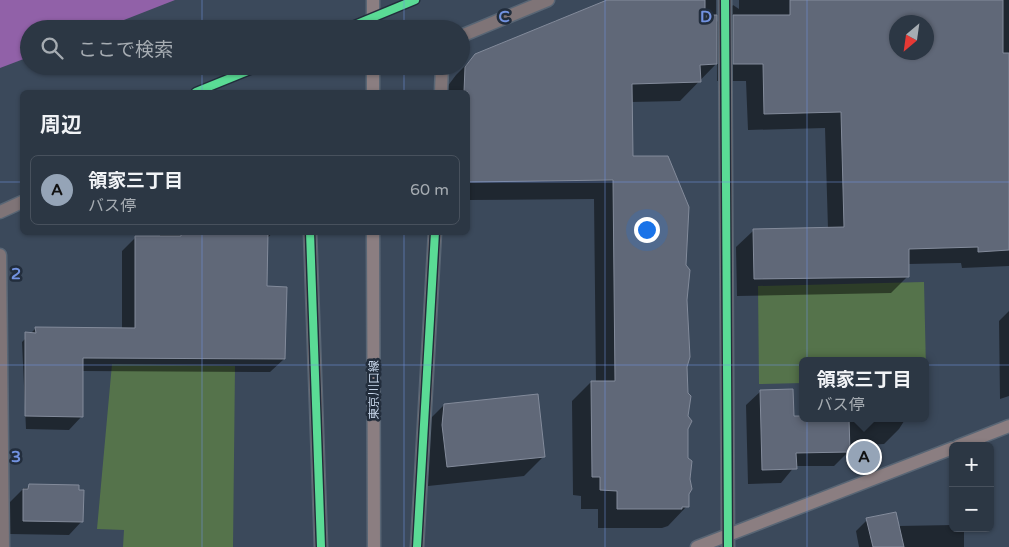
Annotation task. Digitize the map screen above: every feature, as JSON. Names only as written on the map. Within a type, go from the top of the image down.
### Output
[{"type":"main road","points":[[373,0],[373,20]]},
{"type":"main road","points":[[373,75],[373,90]]},
{"type":"main road","name":"東京川口線","points":[[373,235],[374,547]]},
{"type":"main road","points":[[968,442],[1009,426]]},
{"type":"main road","points":[[697,547],[728,541],[949,450]]},
{"type":"street","points":[[470,32],[548,0]]},
{"type":"street","points":[[725,0],[728,541]]},
{"type":"street","points":[[441,90],[442,75]]},
{"type":"street","points":[[0,212],[20,203]]},
{"type":"street","points":[[310,235],[321,547]]},
{"type":"street","points":[[416,547],[435,235]]},
{"type":"street","points":[[0,255],[3,547]]},
{"type":"green space","points":[[924,282],[926,357],[799,357],[799,383],[759,384],[758,286]]},
{"type":"green space","points":[[112,364],[235,366],[233,547],[123,547],[124,530],[97,529]]},
{"type":"shaded area","points":[[0,0],[175,0],[124,20],[20,20],[20,60],[0,68]]},
{"type":"building","points":[[607,0],[705,0],[705,15],[717,15],[717,64],[700,65],[701,82],[632,84],[633,156],[668,156],[689,207],[686,265],[690,270],[687,300],[690,357],[687,367],[688,393],[691,396],[688,416],[692,421],[688,429],[688,458],[692,461],[690,479],[692,489],[689,494],[689,507],[682,507],[682,509],[617,509],[617,491],[600,490],[600,477],[592,477],[591,381],[615,381],[613,180],[470,182],[470,90],[464,90],[465,75],[470,75],[470,60],[475,54]]},
{"type":"building","points":[[790,0],[1003,0],[1003,53],[1009,53],[1009,250],[978,252],[978,247],[909,249],[909,277],[754,279],[753,229],[844,227],[841,112],[764,114],[763,64],[733,64],[733,15],[790,15]]},
{"type":"building","points":[[268,235],[267,286],[287,287],[285,359],[83,358],[83,417],[25,416],[25,332],[36,333],[35,327],[135,328],[135,236]]},
{"type":"building","points":[[793,389],[794,416],[799,416],[799,422],[849,422],[850,452],[796,453],[797,469],[762,470],[760,390]]},
{"type":"building","points":[[538,394],[545,457],[447,467],[442,425],[444,404]]},
{"type":"building","points":[[29,484],[79,485],[79,490],[84,490],[83,522],[23,521],[23,489],[28,489]]},
{"type":"building","points":[[896,512],[904,547],[873,547],[866,518]]},
{"type":"cycle path","points":[[367,20],[415,0]]},
{"type":"cycle path","points":[[725,0],[728,547]]},
{"type":"cycle path","points":[[201,90],[238,75]]},
{"type":"cycle path","points":[[310,235],[321,547]]},
{"type":"cycle path","points":[[417,547],[435,235]]},
{"type":"place","name":"領家三丁目","points":[[864,457]]}]
